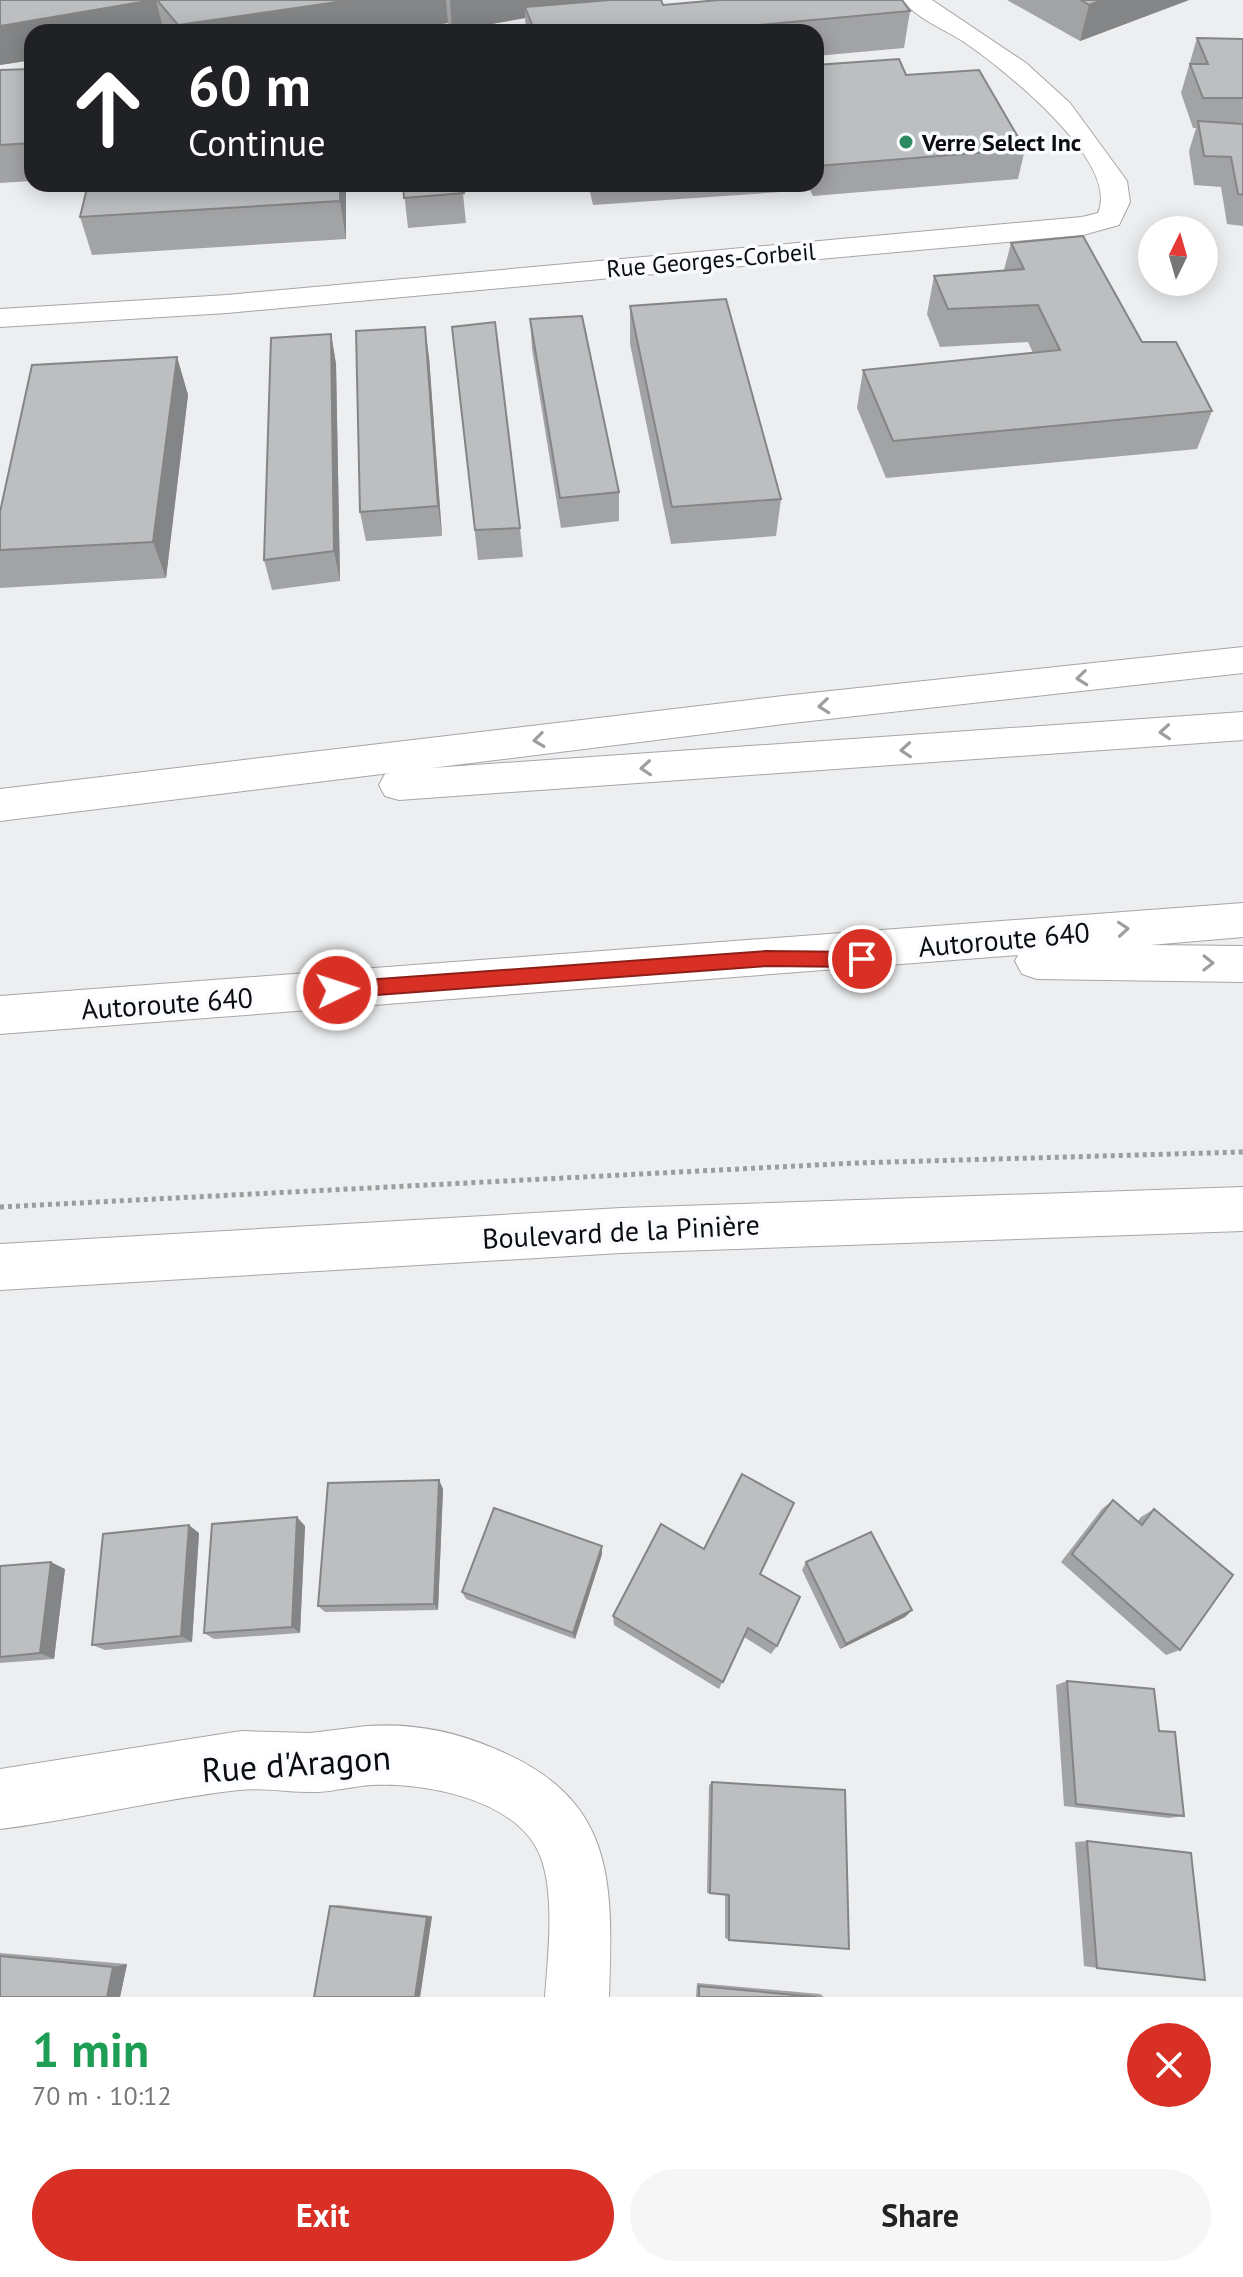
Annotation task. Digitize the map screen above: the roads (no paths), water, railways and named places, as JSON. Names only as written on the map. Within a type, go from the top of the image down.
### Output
[{"type":"main road","name":"Rue Georges-Corbeil","points":[[0,318],[227,304],[1083,226],[1109,219],[1116,209],[1118,189],[1083,135],[1041,86],[991,48],[915,0]]},
{"type":"main road","points":[[0,805],[783,710],[1243,660]]},
{"type":"main road","points":[[0,812],[1243,726]]},
{"type":"main road","name":"Autoroute 640","points":[[0,1015],[1243,920]]},
{"type":"main road","points":[[766,958],[1243,964]]},
{"type":"main road","name":"Boulevard de la Pinière","points":[[0,1267],[492,1236],[1243,1209]]},
{"type":"main road","name":"Rue d'Aragon","points":[[0,1799],[243,1760],[317,1763],[374,1755],[411,1756],[484,1771],[539,1805],[565,1840],[573,1874],[579,1945],[577,1997]]},
{"type":"place","name":"Verre Select Inc","points":[[906,142]]}]
